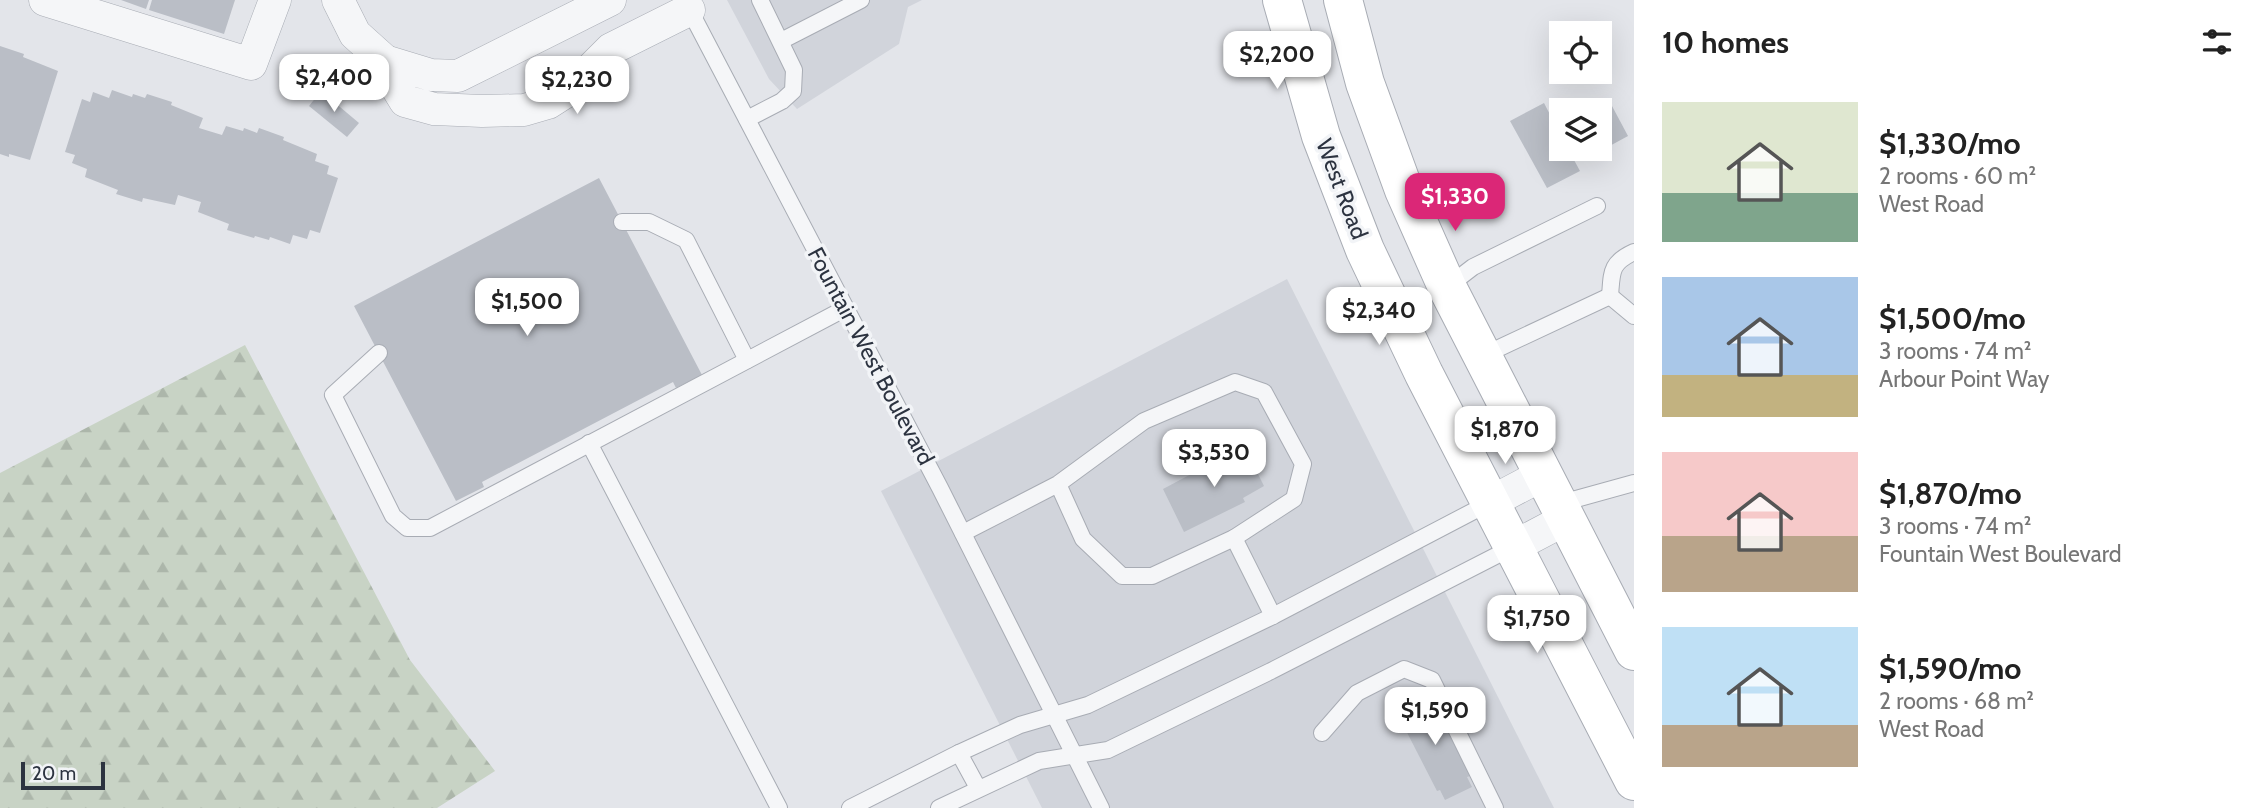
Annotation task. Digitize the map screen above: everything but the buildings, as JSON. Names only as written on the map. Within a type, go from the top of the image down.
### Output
[{"type":"street","points":[[45,0],[251,65],[275,0]]},
{"type":"street","points":[[338,0],[355,34],[385,61],[430,75],[458,76],[610,0]]},
{"type":"street","name":"West Road","points":[[1282,0],[1321,136],[1365,250],[1424,374],[1634,781]]},
{"type":"street","points":[[1343,0],[1365,83],[1399,178],[1447,288],[1634,651]]},
{"type":"street","points":[[385,61],[405,101],[434,109],[524,110],[548,103],[573,87],[611,49],[686,5]]},
{"type":"street","points":[[1491,502],[1555,499]]},
{"type":"street","points":[[1515,546],[1555,499]]},
{"type":"lane","points":[[747,119],[782,101],[793,91],[794,70],[760,0]]},
{"type":"lane","points":[[781,41],[861,0]]},
{"type":"lane","name":"Fountain West Boulevard","points":[[686,5],[963,533],[1101,808]]},
{"type":"lane","points":[[1447,288],[1473,267],[1597,206]]},
{"type":"lane","points":[[622,222],[649,222],[686,240],[747,360]]},
{"type":"lane","points":[[1610,296],[1612,268],[1622,257],[1634,252]]},
{"type":"lane","points":[[1610,296],[1634,316]]},
{"type":"lane","points":[[1482,356],[1610,296]]},
{"type":"lane","points":[[379,353],[333,395],[393,516],[407,528],[430,528],[846,308]]},
{"type":"lane","points":[[963,533],[1058,484],[1144,421],[1235,382],[1264,392],[1303,464],[1294,499],[1234,538],[1152,576],[1122,576],[1083,539],[1058,484]]},
{"type":"lane","points":[[589,443],[779,808]]},
{"type":"lane","points":[[1555,499],[1634,483]]},
{"type":"lane","points":[[850,808],[1020,725],[1088,705],[1273,616],[1491,502]]},
{"type":"lane","points":[[1234,538],[1273,616]]},
{"type":"lane","points":[[939,808],[1039,761],[1108,750],[1271,671],[1515,546]]},
{"type":"lane","points":[[1322,733],[1357,693],[1405,669],[1432,680],[1495,808]]},
{"type":"lane","points":[[959,753],[978,788]]},
{"type":"shaded area","points":[[727,0],[922,0],[908,7],[899,44],[797,109],[769,79]]},
{"type":"shaded area","points":[[1287,279],[1554,808],[1042,808],[881,491]]},
{"type":"green space","points":[[245,345],[410,660],[495,771],[437,808],[0,808],[0,473]]}]
